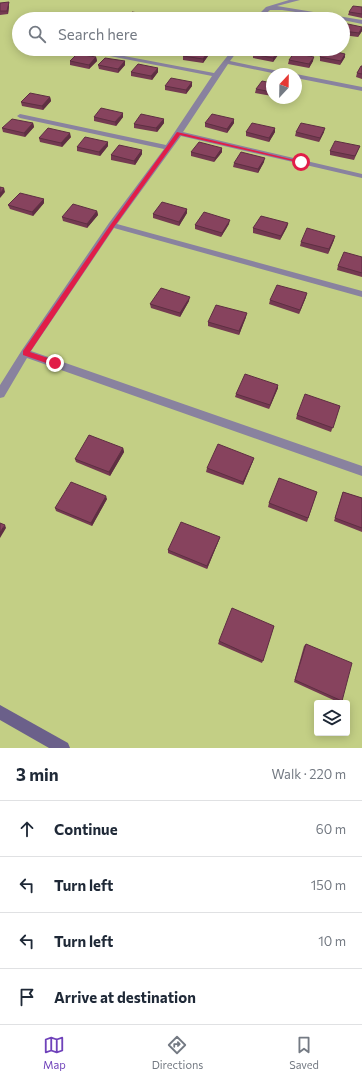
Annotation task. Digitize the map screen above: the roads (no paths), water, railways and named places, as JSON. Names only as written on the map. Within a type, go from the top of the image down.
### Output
[{"type":"main road","points":[[0,712],[63,748]]},
{"type":"street","points":[[261,12],[278,3],[297,0]]},
{"type":"street","points":[[268,8],[282,8],[305,12]]},
{"type":"street","points":[[350,20],[362,22]]},
{"type":"street","points":[[114,56],[216,75]]},
{"type":"street","points":[[0,394],[25,353],[112,225],[179,133],[216,75],[231,56]]},
{"type":"street","points":[[226,62],[266,70]]},
{"type":"street","points":[[302,77],[362,89]]},
{"type":"street","points":[[20,116],[168,148]]},
{"type":"street","points":[[179,133],[362,176]]},
{"type":"street","points":[[112,225],[362,294]]},
{"type":"street","points":[[25,353],[362,471]]}]
